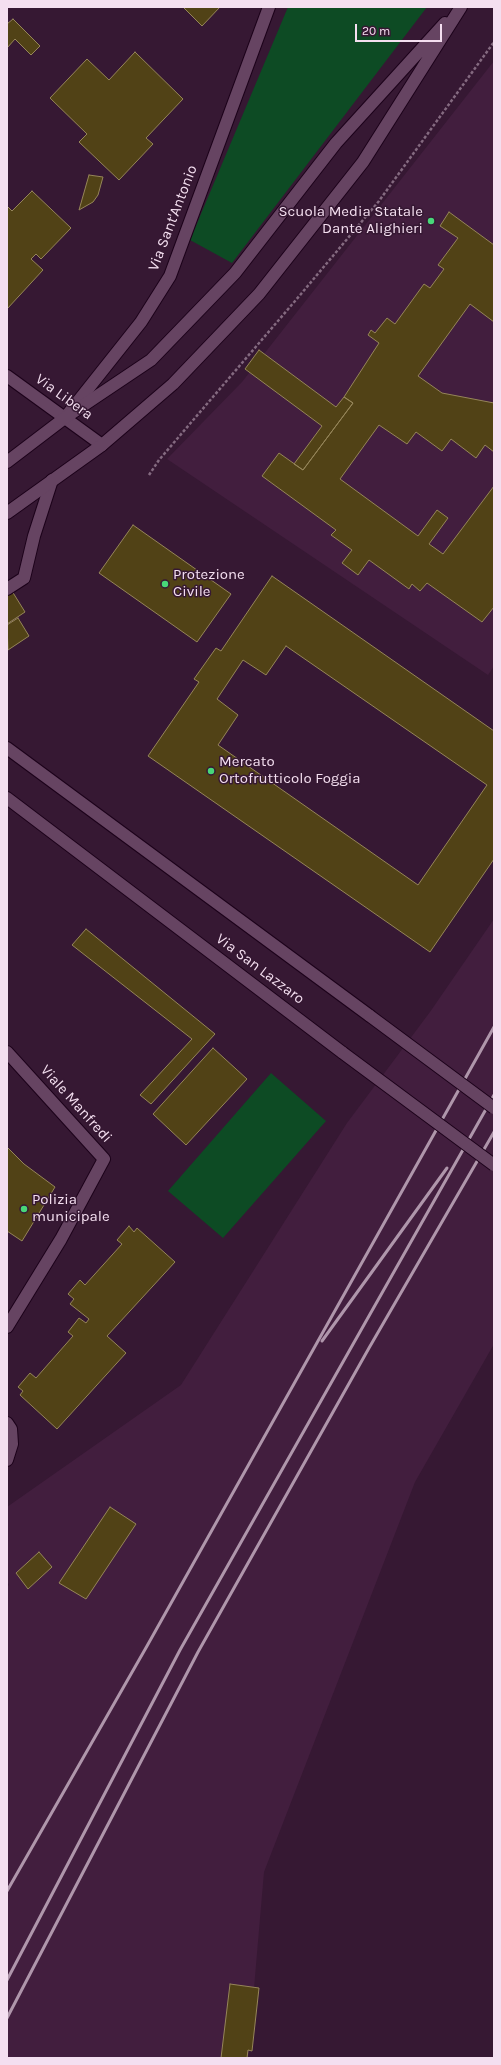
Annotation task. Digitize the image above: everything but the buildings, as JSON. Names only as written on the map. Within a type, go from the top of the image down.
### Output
[{"type":"main road","name":"Via Sant'Antonio","points":[[66,417],[141,322],[170,276],[269,7]]},
{"type":"main road","points":[[7,462],[66,417],[151,360],[235,273],[336,143],[460,7]]},
{"type":"main road","points":[[7,513],[102,445],[173,384],[260,294],[363,162],[460,7]]},
{"type":"main road","name":"Via Libera","points":[[7,376],[66,417],[102,445]]},
{"type":"main road","points":[[7,589],[24,578],[34,536],[52,480]]},
{"type":"main road","name":"Via San Lazzaro","points":[[7,748],[494,1108]]},
{"type":"main road","name":"Via San Lazzaro","points":[[7,798],[343,1053],[494,1165]]},
{"type":"main road","name":"Viale Manfredi","points":[[7,1052],[104,1159],[61,1239],[7,1327]]},
{"type":"main road","points":[[7,1423],[11,1429],[12,1444],[7,1460]]},
{"type":"path","points":[[149,476],[159,460],[379,201],[494,42]]},
{"type":"shaded area","name":"Scuola Media Statale Dante Alighieri","points":[[494,61],[494,666],[488,675],[167,459],[242,382]]},
{"type":"shaded area","points":[[494,919],[494,1344],[415,1482],[264,1872],[248,2058],[7,2058],[7,1587],[9,1585],[7,1581],[7,1507],[181,1385],[347,1123],[430,1012]]},
{"type":"green space","points":[[288,7],[427,7],[232,263],[190,240]]},
{"type":"green space","points":[[271,1073],[326,1121],[223,1238],[168,1191]]},
{"type":"railway","points":[[7,1891],[147,1646],[494,1027]]},
{"type":"railway","points":[[7,1980],[180,1650],[494,1095]]},
{"type":"railway","points":[[7,2018],[198,1652],[369,1348],[494,1132]]},
{"type":"railway","points":[[322,1341],[447,1168]]},
{"type":"place","name":"Scuola Media Statale Dante Alighieri","points":[[431,221]]},
{"type":"place","name":"Protezione Civile","points":[[165,584]]},
{"type":"place","name":"Mercato Ortofrutticolo Foggia","points":[[211,771]]},
{"type":"place","name":"Polizia municipale","points":[[24,1209]]}]
